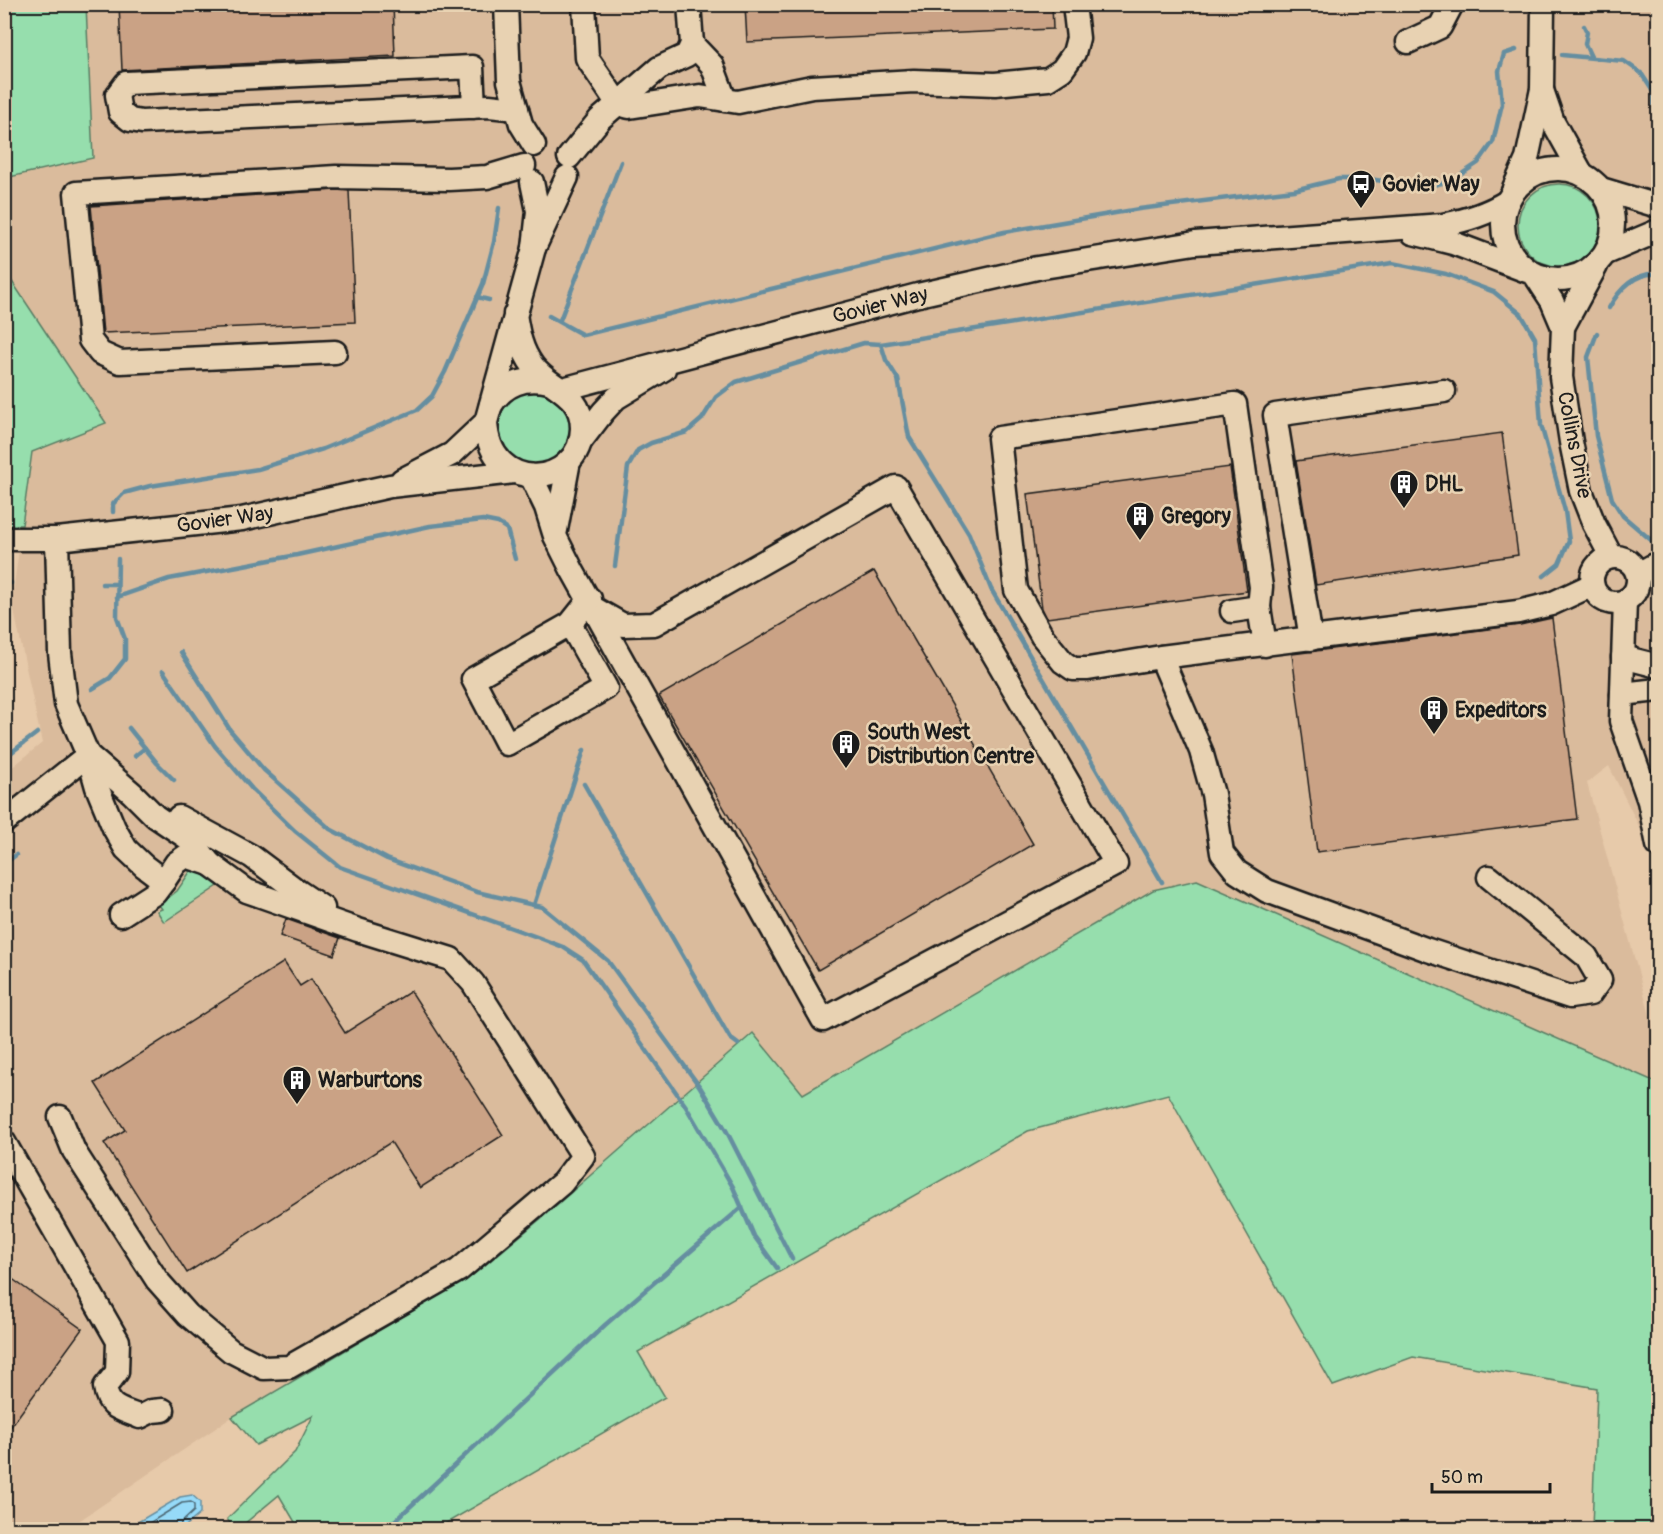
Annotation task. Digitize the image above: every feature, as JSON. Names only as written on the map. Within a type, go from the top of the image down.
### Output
[{"type":"street","points":[[506,4],[509,81],[521,124],[534,145]]},
{"type":"street","points":[[584,4],[587,58],[618,104],[629,107],[700,96],[738,102],[824,87],[914,81],[995,84],[1048,79],[1062,70],[1074,53],[1078,38],[1074,4]]},
{"type":"street","points":[[528,174],[539,186],[556,185],[600,119],[659,68],[687,55],[692,44],[689,4]]},
{"type":"street","points":[[1408,42],[1440,27],[1452,4]]},
{"type":"street","points":[[1544,4],[1542,89],[1527,159],[1503,216],[1505,240],[1516,261],[1532,273],[1551,279],[1567,279],[1582,274],[1601,259],[1659,231]]},
{"type":"street","points":[[692,44],[712,65],[725,100]]},
{"type":"street","points":[[474,107],[472,67],[126,83],[117,95],[120,112],[130,120],[142,122],[474,107],[517,109]]},
{"type":"street","points":[[1542,89],[1552,122],[1582,174],[1601,189],[1610,203],[1614,220],[1613,237],[1601,259]]},
{"type":"street","points":[[534,248],[538,211],[525,158],[534,145],[549,141],[564,148],[568,167],[534,248],[487,416],[486,438],[491,452],[501,464],[522,474],[546,507],[555,536],[622,661],[823,1020],[1116,864],[896,487],[654,624],[623,625],[593,604]]},
{"type":"street","points":[[1510,197],[1522,182],[1535,173],[1559,169],[1582,174]]},
{"type":"street","points":[[335,352],[120,362],[100,352],[90,340],[76,193],[336,177],[449,179],[528,174]]},
{"type":"street","points":[[1601,189],[1659,206]]},
{"type":"street","name":"Govier Way","points":[[556,385],[686,356],[918,295],[1037,268],[1195,243],[1443,225],[1468,220],[1494,209],[1510,197]]},
{"type":"street","name":"Govier Way","points":[[1398,228],[1453,243],[1532,273]]},
{"type":"street","name":"Collins Drive","points":[[1563,327],[1601,259]]},
{"type":"street","name":"Collins Drive","points":[[1532,273],[1552,301],[1563,327],[1562,377],[1581,491],[1594,524],[1611,556]]},
{"type":"street","points":[[515,314],[519,342],[533,366],[573,399],[580,412],[582,427],[574,451],[555,536]]},
{"type":"street","name":"Govier Way","points":[[574,451],[616,398],[686,356]]},
{"type":"street","points":[[487,416],[496,397],[507,387],[520,381],[535,379],[556,385]]},
{"type":"street","points":[[1311,639],[1275,415],[1444,391]]},
{"type":"street","points":[[1265,645],[1259,607],[1261,587],[1235,404],[999,438],[1016,590],[1042,636],[1073,669],[1089,669],[1161,657],[1265,645],[1518,612],[1551,604],[1592,585]]},
{"type":"street","name":"Govier Way","points":[[390,486],[452,454],[487,416]]},
{"type":"street","points":[[522,474],[551,472],[574,451]]},
{"type":"street","name":"Govier Way","points":[[4,539],[57,539],[242,519],[390,486],[522,474]]},
{"type":"street","points":[[57,539],[62,684],[66,704],[88,755],[97,787],[126,849],[144,866],[170,872]]},
{"type":"street","points":[[1611,556],[1622,557],[1629,561],[1638,574],[1637,588],[1632,596],[1618,603],[1606,601],[1595,592],[1592,585],[1593,573],[1597,564],[1611,556]]},
{"type":"street","points":[[1638,574],[1659,562]]},
{"type":"street","points":[[1625,601],[1621,721],[1653,796],[1659,844]]},
{"type":"street","points":[[570,624],[606,688],[507,744],[473,679],[570,624],[593,604]]},
{"type":"street","points":[[1232,611],[1259,607]]},
{"type":"street","points":[[1161,657],[1201,751],[1213,794],[1222,853],[1237,872],[1267,891],[1428,950],[1570,997],[1590,994],[1600,980],[1586,956],[1489,877]]},
{"type":"street","points":[[1623,657],[1659,666]]},
{"type":"street","points":[[1622,694],[1659,690]]},
{"type":"street","points":[[60,1117],[74,1151],[157,1280],[188,1315],[231,1351],[264,1368],[289,1367],[459,1270],[562,1183],[583,1156],[473,983],[451,959],[358,930],[247,891],[210,864],[192,841],[155,816],[88,755]]},
{"type":"street","points":[[4,822],[88,755]]},
{"type":"street","points":[[114,778],[141,820],[175,846],[170,872]]},
{"type":"street","points":[[132,793],[156,803],[201,830],[228,842],[358,930]]},
{"type":"street","points":[[121,915],[155,893],[170,872],[186,856],[210,864]]},
{"type":"street","points":[[4,1142],[118,1341],[117,1372],[105,1387],[107,1400],[115,1407],[140,1417],[152,1411],[163,1410]]},
{"type":"shaded area","points":[[86,5],[1658,5],[1658,311],[1648,334],[1658,336],[1658,864],[1609,766],[1587,783],[1658,1045],[1658,1083],[1197,880],[1153,890],[802,1094],[753,1033],[472,1276],[232,1417],[67,1529],[5,1529],[4,774],[42,743],[12,601],[32,452],[106,423],[5,271],[4,178],[92,158]]},
{"type":"green space","points":[[4,5],[86,5],[93,158],[5,178]]},
{"type":"green space","points":[[1559,184],[1575,187],[1588,196],[1597,209],[1600,225],[1597,241],[1588,254],[1575,263],[1559,266],[1543,263],[1530,254],[1521,241],[1518,225],[1521,209],[1530,196],[1543,187]]},
{"type":"green space","points":[[5,271],[106,423],[32,452],[22,525],[5,525]]},
{"type":"green space","points":[[534,392],[554,398],[564,408],[570,428],[564,448],[554,458],[534,464],[514,458],[504,448],[498,428],[504,408],[514,398]]},
{"type":"green space","points":[[192,869],[207,874],[221,884],[164,922],[157,911],[162,909],[159,905],[177,891]]},
{"type":"green space","points":[[1197,880],[1658,1083],[1658,1529],[1592,1529],[1597,1388],[1413,1357],[1333,1386],[1168,1094],[1028,1131],[638,1352],[665,1397],[436,1529],[299,1529],[279,1495],[238,1529],[235,1529],[227,1519],[295,1452],[313,1416],[256,1445],[232,1417],[472,1276],[753,1033],[803,1094],[1153,890]]},
{"type":"water","points":[[192,1495],[200,1502],[200,1514],[182,1529],[126,1529],[180,1497]]},
{"type":"building","points":[[119,4],[393,4],[395,56],[122,70]]},
{"type":"building","points":[[745,4],[1052,4],[1053,29],[747,42]]},
{"type":"building","points":[[349,191],[355,322],[103,333],[91,206]]},
{"type":"building","name":"DHL","points":[[1502,433],[1518,555],[1316,585],[1296,461]]},
{"type":"building","name":"Gregory","points":[[1230,467],[1247,591],[1047,618],[1042,608],[1027,494]]},
{"type":"building","name":"South West Distribution Centre","points":[[874,571],[1033,844],[818,970],[659,696]]},
{"type":"building","name":"Expeditors","points":[[1552,618],[1577,819],[1317,852],[1292,654],[1520,625]]},
{"type":"building","points":[[286,919],[340,938],[334,955],[280,936]]},
{"type":"building","name":"Warburtons","points":[[284,962],[300,986],[311,979],[345,1033],[411,991],[503,1135],[420,1188],[391,1142],[187,1273],[104,1143],[125,1130],[95,1083]]},
{"type":"building","points":[[4,1273],[82,1329],[4,1436]]},
{"type":"waterway","points":[[1584,26],[1587,32],[1585,44],[1591,57]]},
{"type":"waterway","points":[[549,316],[583,335],[1004,232],[1139,209],[1294,190],[1339,179],[1369,179],[1424,187],[1451,181],[1478,163],[1493,142],[1502,104],[1499,71],[1504,54],[1516,50]]},
{"type":"waterway","points":[[1562,55],[1624,61],[1641,73],[1654,93],[1655,136],[1658,146]]},
{"type":"waterway","points":[[560,320],[621,162]]},
{"type":"waterway","points":[[113,512],[113,504],[124,493],[150,486],[258,469],[323,449],[417,410],[432,396],[445,372],[483,284],[494,242],[499,208]]},
{"type":"waterway","points":[[615,566],[628,467],[638,450],[651,443],[687,432],[702,419],[716,397],[736,382],[864,343],[881,344],[1392,263],[1446,274],[1494,292],[1521,314],[1535,338],[1541,425],[1565,511],[1569,541],[1559,564],[1544,576]]},
{"type":"waterway","points":[[1609,308],[1629,283],[1642,276],[1658,274]]},
{"type":"waterway","points":[[477,297],[489,300]]},
{"type":"waterway","points":[[1597,333],[1588,357],[1596,436],[1612,499],[1623,516],[1651,540]]},
{"type":"waterway","points":[[881,344],[886,360],[898,379],[909,437],[969,534],[991,589],[1162,882]]},
{"type":"waterway","points":[[117,597],[169,579],[297,555],[430,526],[483,520],[498,523],[507,529],[515,559]]},
{"type":"waterway","points":[[92,689],[110,678],[125,659],[125,639],[117,617],[118,559]]},
{"type":"waterway","points":[[4,584],[11,583]]},
{"type":"waterway","points":[[102,584],[117,584]]},
{"type":"waterway","points":[[181,652],[230,730],[264,770],[330,829],[387,859],[477,892],[542,907],[608,961],[700,1087],[727,1132],[792,1259]]},
{"type":"waterway","points":[[163,671],[215,746],[252,789],[295,831],[340,867],[537,937],[563,947],[583,960],[685,1105],[733,1187],[754,1236],[777,1268]]},
{"type":"waterway","points":[[129,728],[174,780]]},
{"type":"waterway","points":[[4,758],[37,733]]},
{"type":"waterway","points":[[135,756],[145,748]]},
{"type":"waterway","points":[[534,905],[584,750]]},
{"type":"waterway","points":[[584,784],[730,1038],[738,1044]]},
{"type":"waterway","points":[[4,864],[16,855]]},
{"type":"waterway","points":[[385,1530],[605,1325],[742,1207]]},
{"type":"place","name":"Govier Way","points":[[1361,210]]},
{"type":"place","name":"DHL","points":[[1404,510]]},
{"type":"place","name":"Gregory","points":[[1140,542]]},
{"type":"place","name":"Expeditors","points":[[1434,736]]},
{"type":"place","name":"South West Distribution Centre","points":[[846,770]]},
{"type":"place","name":"Warburtons","points":[[297,1106]]}]
